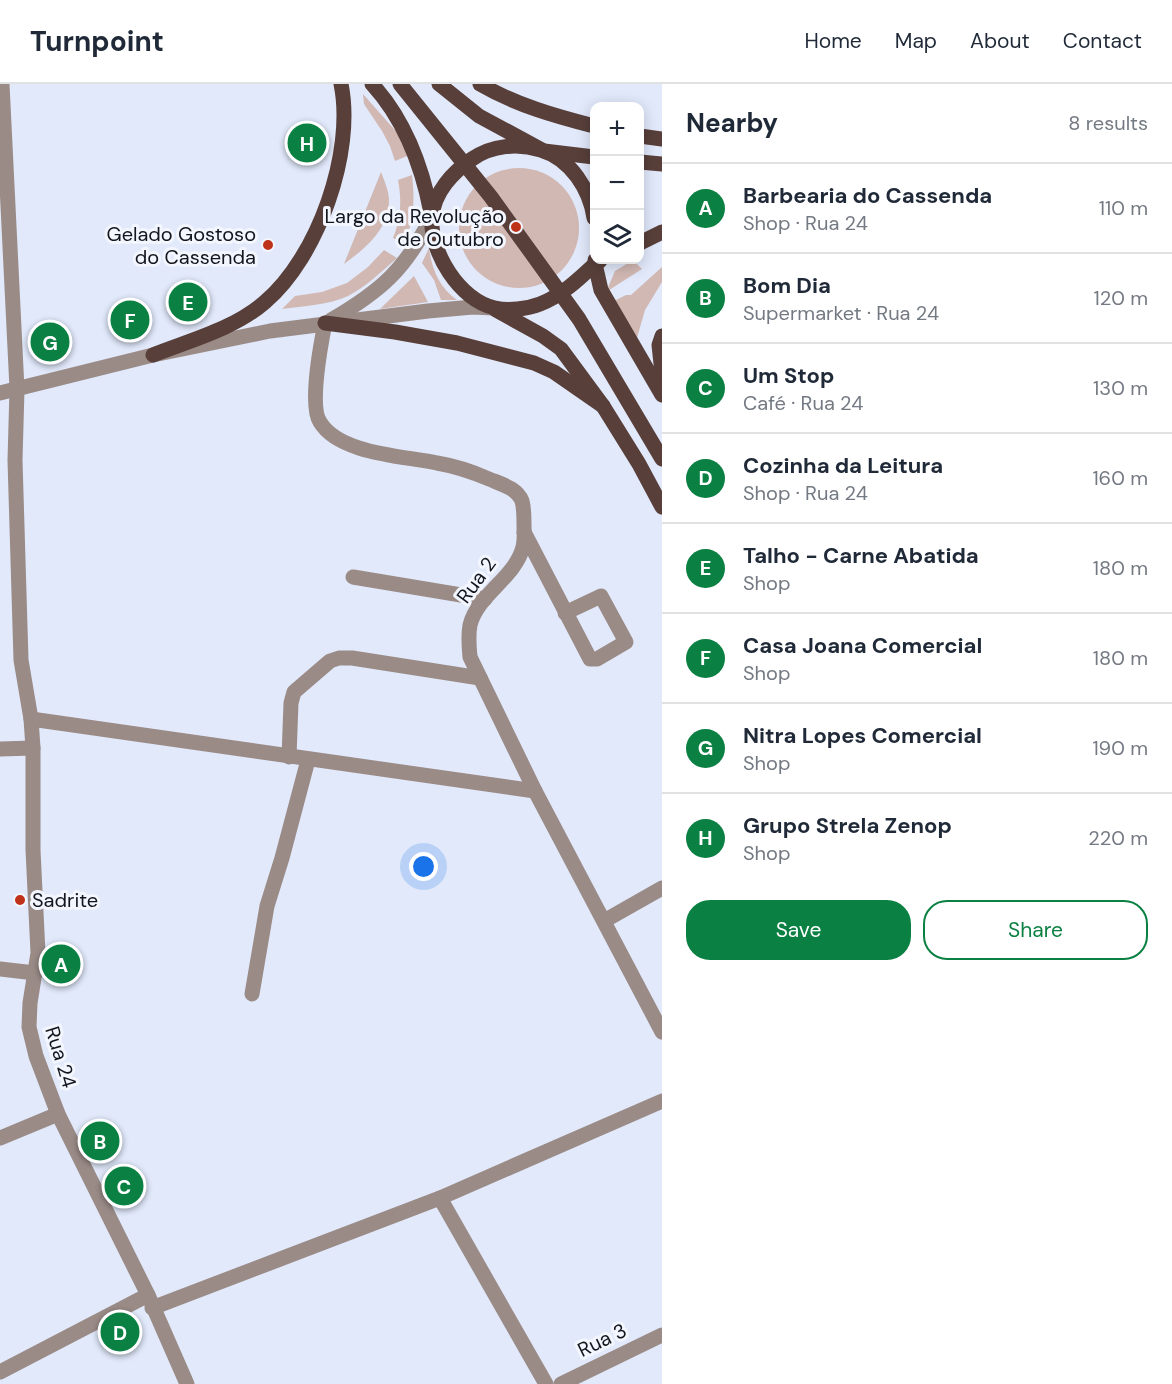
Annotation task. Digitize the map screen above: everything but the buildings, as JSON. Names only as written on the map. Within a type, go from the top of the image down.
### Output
[{"type":"main road","points":[[153,355],[233,324],[265,302],[285,281],[305,253],[338,172],[345,128],[345,103],[341,84]]},
{"type":"main road","points":[[372,84],[394,116],[417,157],[432,216],[437,248],[452,277],[466,292],[520,322],[561,349],[603,406],[639,464],[662,507]]},
{"type":"main road","points":[[399,84],[491,197],[579,319],[662,459]]},
{"type":"main road","points":[[439,84],[479,117],[561,161],[575,174],[585,188],[593,210]]},
{"type":"main road","points":[[480,84],[498,95],[543,112],[590,125]]},
{"type":"main road","points":[[644,137],[662,139]]},
{"type":"main road","points":[[432,216],[441,190],[457,169],[480,153],[506,146],[524,146],[590,157]]},
{"type":"main road","points":[[644,162],[662,164]]},
{"type":"main road","points":[[644,241],[662,232]]},
{"type":"main road","points":[[494,308],[524,308],[551,299],[595,264]]},
{"type":"main road","points":[[598,264],[602,290],[662,395]]},
{"type":"main road","points":[[326,323],[457,343],[534,363],[554,372],[603,406]]},
{"type":"main road","points":[[662,336],[659,345],[662,373]]},
{"type":"street","name":"Rua 24","points":[[2,84],[17,389],[15,460],[20,649],[33,748],[33,850],[38,953],[30,1003],[29,1027],[36,1056],[58,1114],[150,1301],[187,1384]]},
{"type":"street","points":[[326,323],[376,292],[393,277],[411,253],[432,216]]},
{"type":"street","points":[[0,393],[153,355],[270,331],[454,308],[494,308]]},
{"type":"street","name":"Rua 2","points":[[326,323],[319,361],[316,405],[319,421],[332,436],[366,451],[440,463],[504,485],[516,492],[522,500],[523,548],[512,567],[477,610],[470,625],[468,642],[470,657],[535,791],[662,1032]]},
{"type":"street","points":[[524,532],[565,613]]},
{"type":"street","points":[[353,577],[485,599]]},
{"type":"street","points":[[288,757],[291,703],[294,692],[330,662],[352,658],[480,678]]},
{"type":"street","points":[[31,719],[535,791]]},
{"type":"street","points":[[0,749],[33,748]]},
{"type":"street","points":[[252,994],[267,906],[308,760]]},
{"type":"street","points":[[604,921],[662,888]]},
{"type":"street","points":[[0,969],[35,973]]},
{"type":"street","points":[[0,1372],[150,1301],[440,1198],[662,1102]]},
{"type":"street","points":[[0,1138],[58,1114]]},
{"type":"street","points":[[440,1198],[546,1384]]},
{"type":"street","name":"Rua 3","points":[[561,1384],[662,1335]]},
{"type":"shaded area","points":[[363,94],[401,137],[412,154],[395,161],[382,131],[364,104]]},
{"type":"shaded area","points":[[519,168],[542,173],[561,186],[574,205],[579,228],[574,251],[561,270],[542,283],[519,288],[496,283],[477,270],[464,251],[459,228],[464,205],[477,186],[496,173]]},
{"type":"shaded area","points":[[381,172],[389,197],[385,220],[375,237],[344,264]]},
{"type":"shaded area","points":[[412,175],[413,210],[404,244],[393,238],[400,210],[398,180]]},
{"type":"shaded area","points":[[429,248],[437,277],[445,289],[457,300],[441,300],[434,280],[422,263]]},
{"type":"shaded area","points":[[384,250],[397,258],[355,292],[316,305],[282,309],[295,296],[322,292],[347,283],[368,267]]},
{"type":"shaded area","points":[[626,264],[637,264],[642,269],[606,292],[615,271]]},
{"type":"shaded area","points":[[662,267],[662,282],[645,310],[637,338],[612,302],[631,295]]},
{"type":"shaded area","points":[[414,276],[428,302],[380,309]]},
{"type":"place","name":"Grupo Strela Zenop","points":[[307,143]]},
{"type":"place","name":"Largo da Revolução de Outubro","points":[[516,227]]},
{"type":"place","name":"Gelado Gostoso do Cassenda","points":[[268,245]]},
{"type":"place","name":"Talho - Carne Abatida","points":[[188,302]]},
{"type":"place","name":"Casa Joana Comercial","points":[[130,320]]},
{"type":"place","name":"Nitra Lopes Comercial","points":[[50,342]]},
{"type":"place","name":"Sadrite","points":[[20,900]]},
{"type":"place","name":"Barbearia do Cassenda","points":[[61,964]]},
{"type":"place","name":"Bom Dia","points":[[100,1141]]},
{"type":"place","name":"Um Stop","points":[[124,1186]]},
{"type":"place","name":"Cozinha da Leitura","points":[[120,1332]]}]
